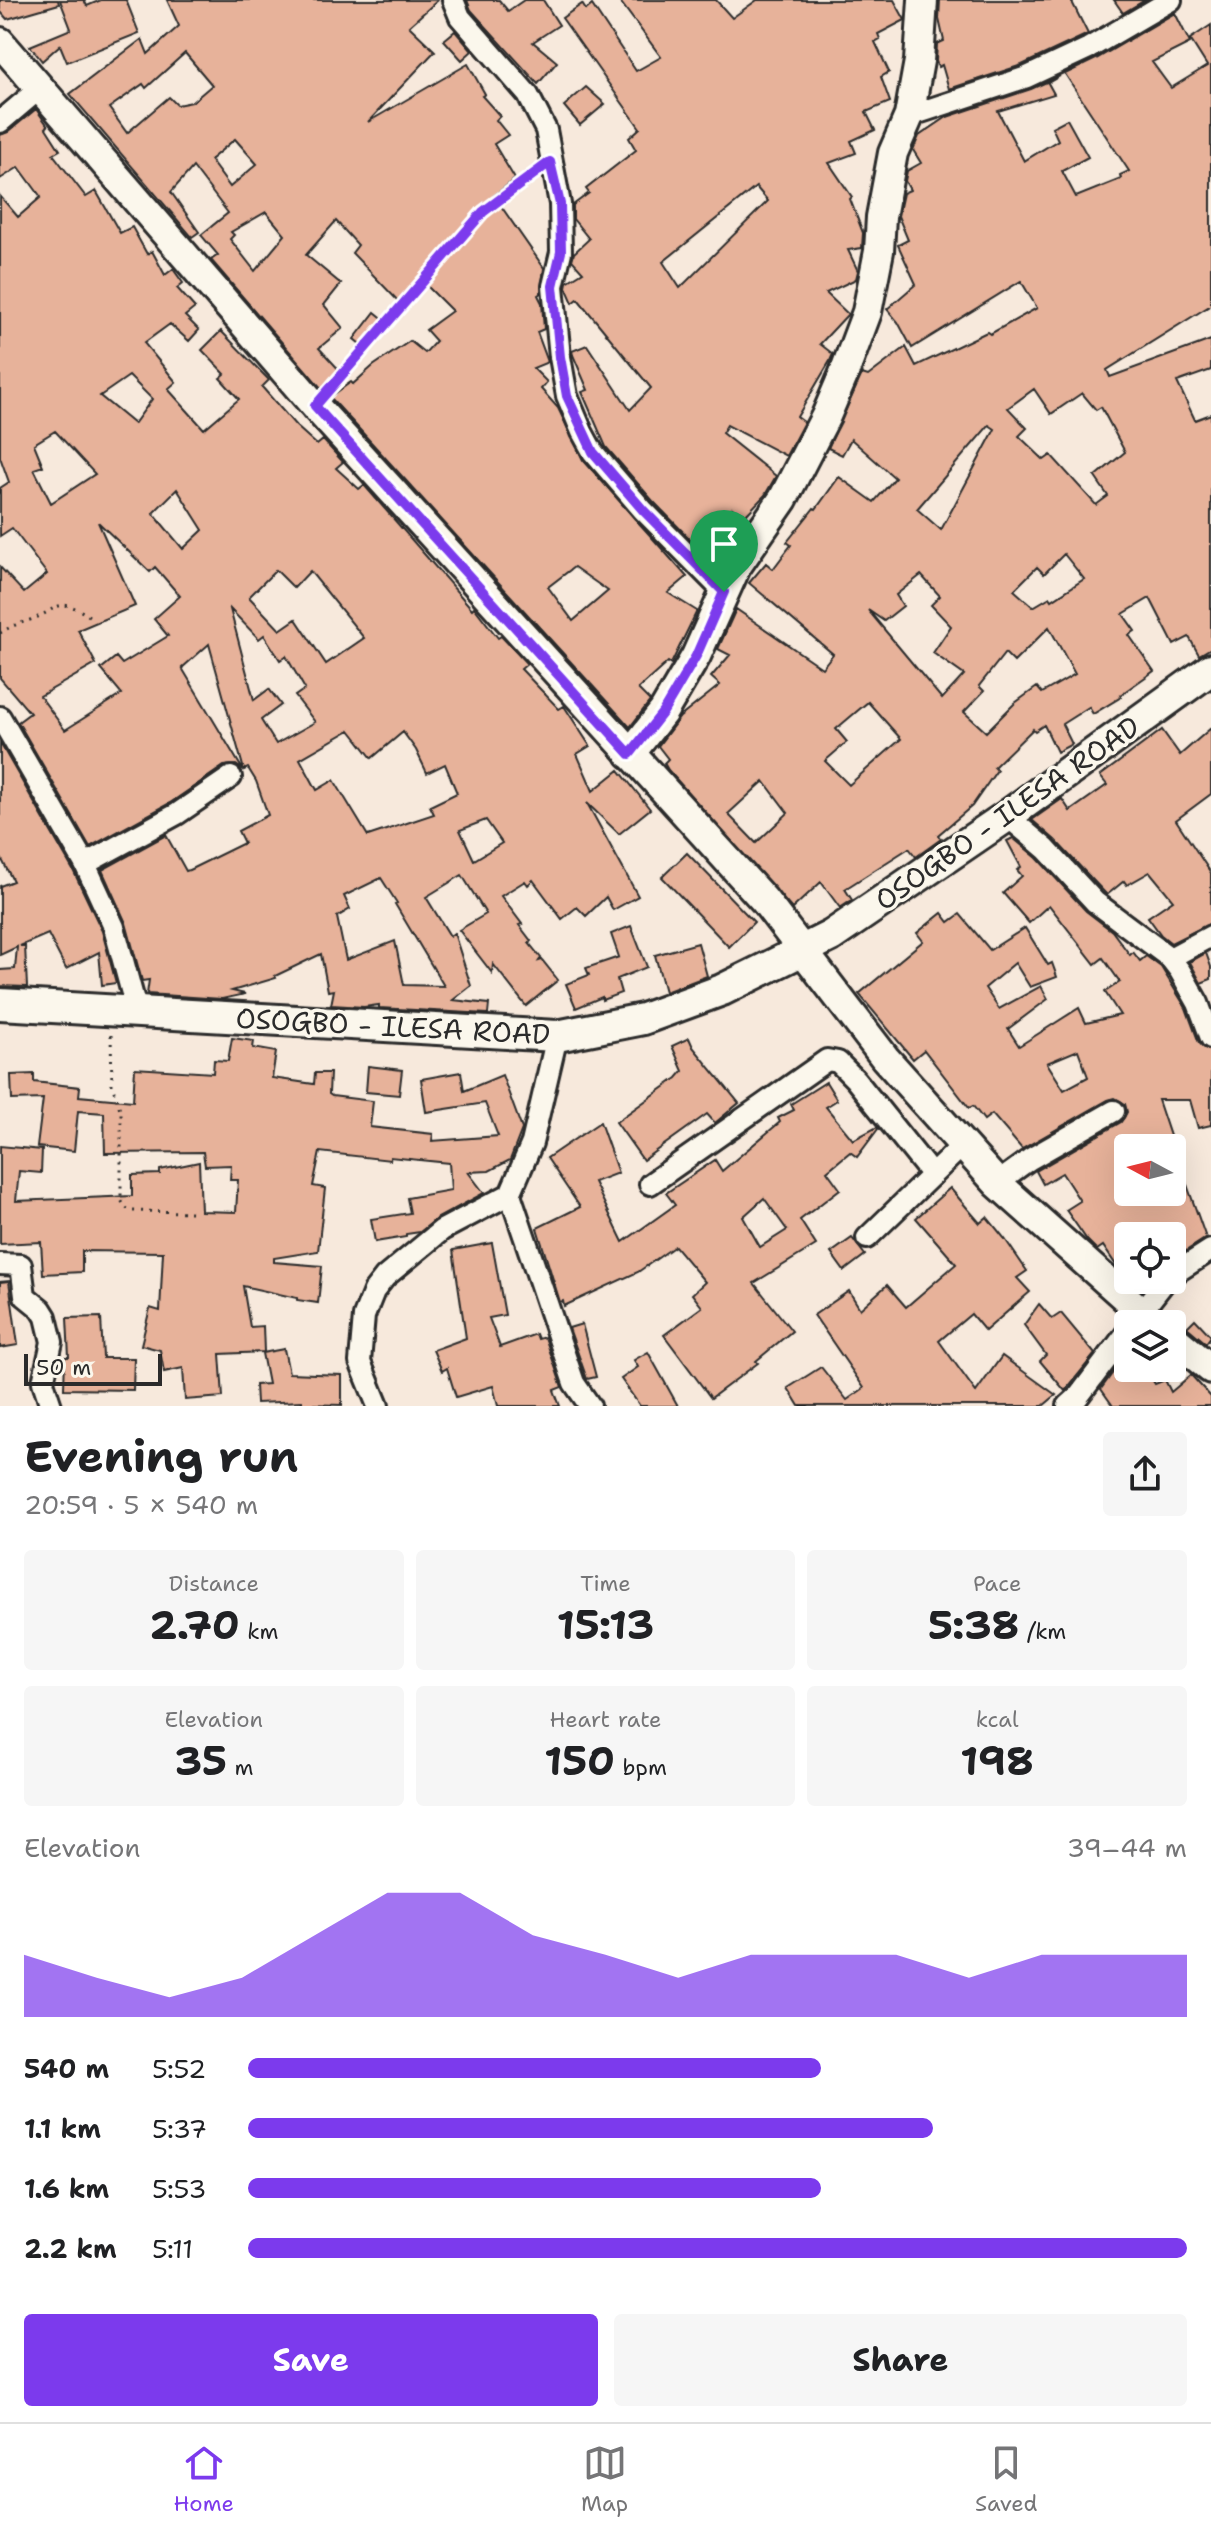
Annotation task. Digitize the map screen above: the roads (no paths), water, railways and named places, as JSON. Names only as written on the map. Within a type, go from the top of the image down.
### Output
[{"type":"main road","points":[[630,754],[670,701],[696,656],[736,567],[783,499],[843,376],[867,312],[893,153],[909,116],[919,61],[923,0]]},
{"type":"main road","points":[[0,42],[315,406],[764,900],[885,1058],[997,1183],[1127,1310]]},
{"type":"main road","name":"OSOGBO - ILESA ROAD","points":[[0,1004],[557,1036],[643,1019],[722,990],[831,936],[1007,816],[1211,669]]},
{"type":"main road","points":[[1186,1348],[1211,1369]]},
{"type":"street","points":[[453,0],[460,17],[528,95],[546,130],[560,204],[561,252],[553,286],[560,357],[572,408],[593,452],[643,510],[724,592]]},
{"type":"street","points":[[909,116],[1027,77],[1089,48],[1171,0]]},
{"type":"street","points":[[0,122],[39,89]]},
{"type":"street","points":[[0,717],[85,864],[114,927],[124,1011]]},
{"type":"street","points":[[85,864],[177,814],[231,777]]},
{"type":"street","points":[[1007,816],[1046,849],[1095,902],[1170,958],[1198,1003],[1211,1038]]},
{"type":"street","points":[[1170,958],[1211,936]]},
{"type":"street","points":[[378,1406],[360,1362],[364,1316],[374,1291],[385,1277],[442,1230],[510,1194],[532,1143],[557,1036]]},
{"type":"street","points":[[855,1079],[885,1058]]},
{"type":"street","points":[[650,1184],[827,1060],[838,1062],[855,1079],[932,1175]]},
{"type":"street","points":[[997,1183],[1030,1159],[1114,1111]]},
{"type":"street","points":[[867,1238],[963,1145]]},
{"type":"street","points":[[510,1194],[574,1383],[587,1404]]},
{"type":"street","points":[[1186,1266],[1211,1250]]},
{"type":"street","points":[[0,1264],[21,1265],[25,1296],[46,1317],[52,1342],[43,1382],[51,1406]]},
{"type":"street","points":[[1077,1403],[1114,1355]]}]
